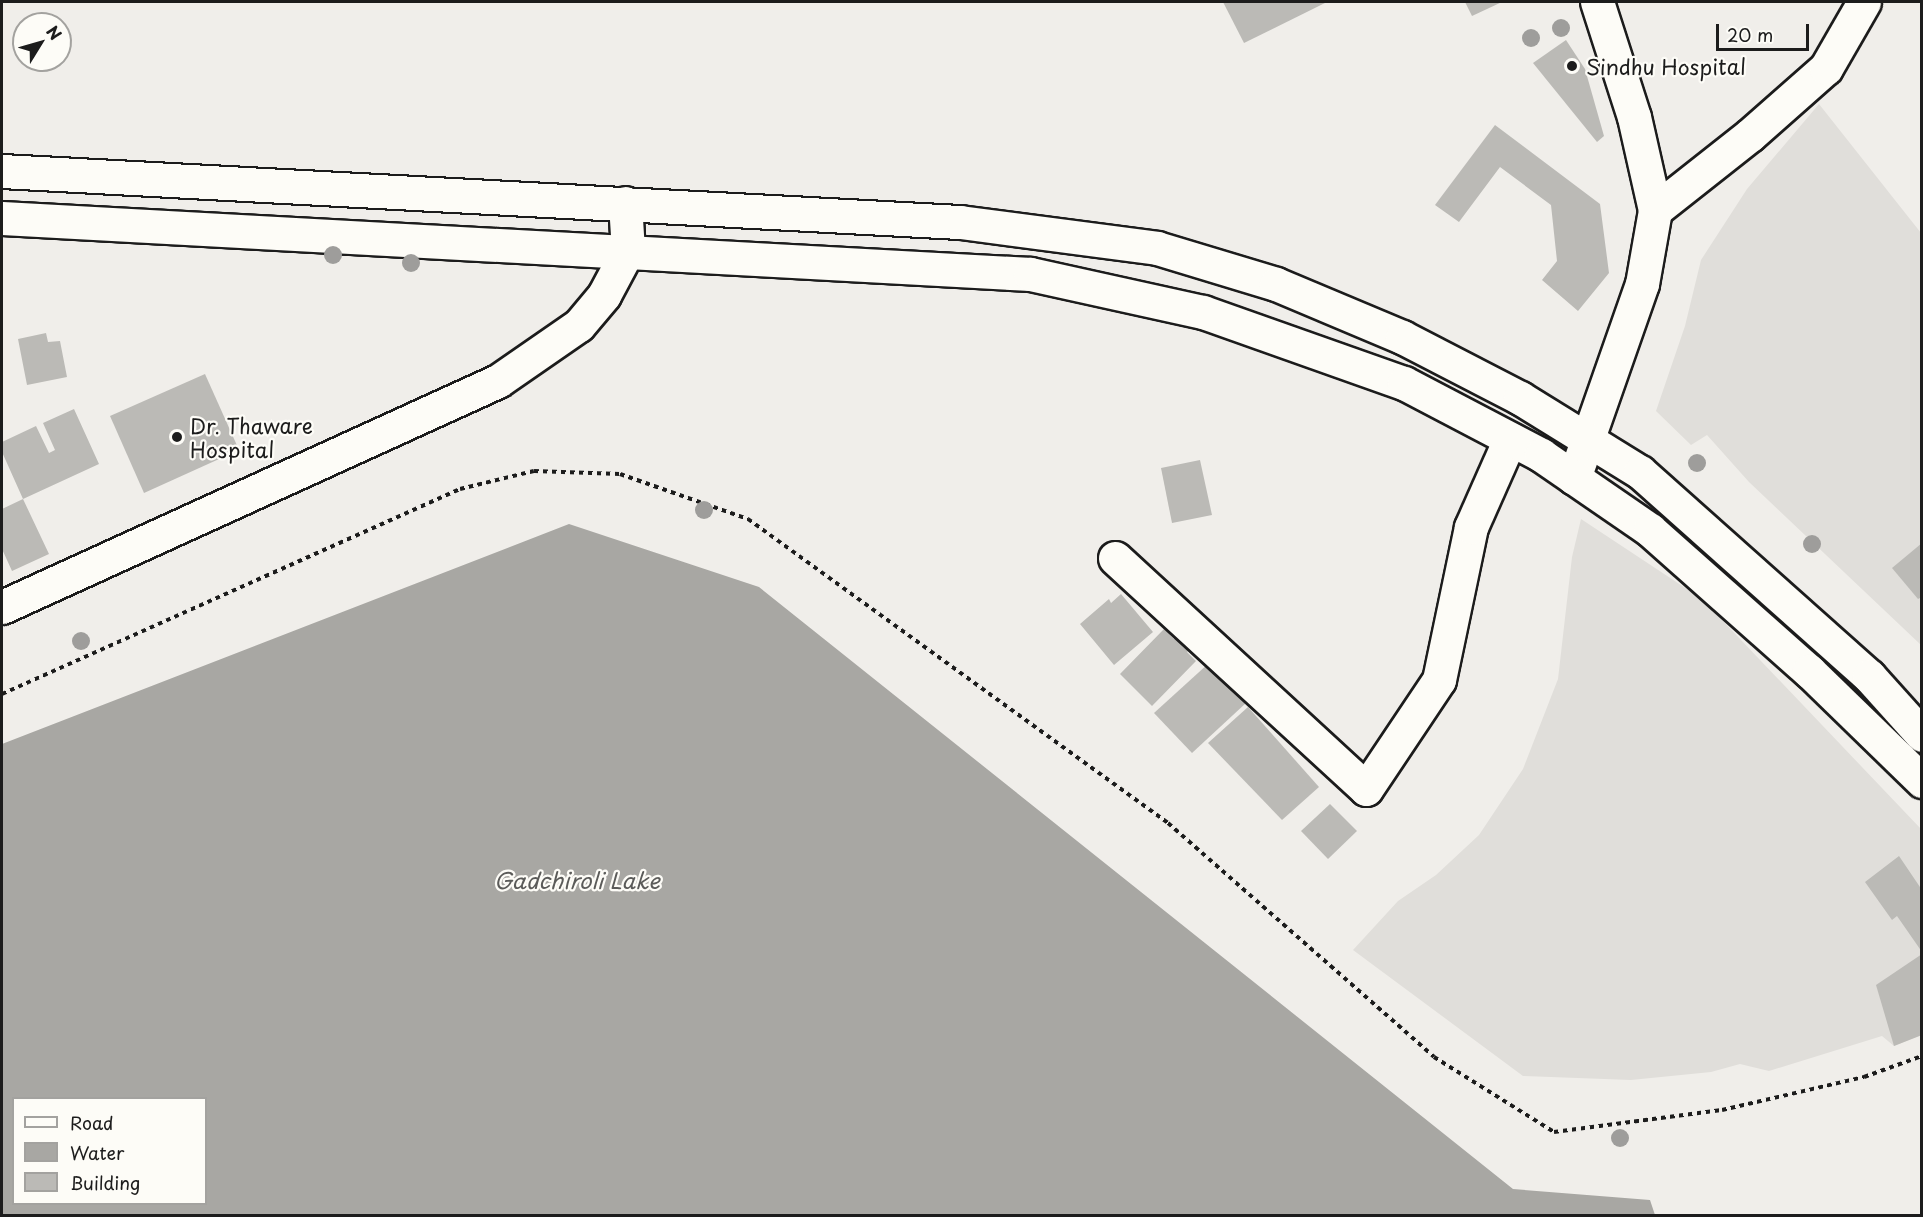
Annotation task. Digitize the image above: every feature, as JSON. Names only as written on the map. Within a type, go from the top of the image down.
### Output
[{"type":"main road","points":[[1574,478],[1642,284],[1654,210],[1634,117],[1597,2]]},
{"type":"main road","points":[[1654,210],[1750,135],[1826,68],[1864,2]]},
{"type":"main road","points":[[2,171],[960,222],[1157,248],[1276,284],[1402,337],[1520,398],[1588,440],[1649,480],[1869,676],[1922,735]]},
{"type":"main road","points":[[2,607],[498,381],[579,325],[604,295],[628,250],[625,204]]},
{"type":"main road","points":[[2,218],[628,250],[1030,274],[1203,312],[1404,383],[1510,439],[1574,478],[1650,530],[1809,671],[1922,781]]},
{"type":"main road","points":[[1114,558],[1366,789],[1438,680],[1471,528],[1510,439]]},
{"type":"path","points":[[2,694],[460,489],[534,471],[620,474],[748,519],[1168,823],[1434,1057],[1554,1132],[1722,1110],[1864,1077],[1922,1056]]},
{"type":"shaded area","points":[[1819,104],[1921,233],[1921,645],[1749,482],[1707,435],[1691,445],[1656,411],[1685,326],[1701,260],[1747,189]]},
{"type":"shaded area","points":[[1581,519],[1702,599],[1921,829],[1921,1035],[1894,1046],[1882,1036],[1769,1071],[1740,1064],[1711,1072],[1631,1080],[1523,1076],[1353,950],[1398,901],[1436,875],[1479,835],[1523,769],[1558,679],[1572,557]]},
{"type":"water","name":"Gadchiroli Lake","points":[[569,524],[759,587],[1513,1189],[1650,1200],[1655,1215],[2,1215],[2,744]]},
{"type":"building","points":[[1223,2],[1327,2],[1244,43]]},
{"type":"building","points":[[1465,2],[1502,2],[1472,16]]},
{"type":"building","points":[[1566,40],[1585,69],[1604,136],[1597,142],[1533,63]]},
{"type":"building","points":[[1495,125],[1600,204],[1609,273],[1578,311],[1542,280],[1557,261],[1551,205],[1500,167],[1459,222],[1435,205]]},
{"type":"building","points":[[46,333],[48,342],[60,341],[67,377],[27,385],[18,339]]},
{"type":"building","points":[[205,374],[239,450],[144,493],[110,416]]},
{"type":"building","points":[[74,409],[99,464],[23,499],[2,452],[2,442],[36,426],[49,453],[55,450],[43,423]]},
{"type":"building","points":[[1200,460],[1212,515],[1172,523],[1161,468]]},
{"type":"building","points":[[23,499],[49,554],[12,571],[2,549],[2,509]]},
{"type":"building","points":[[1922,543],[1922,597],[1918,599],[1892,568]]},
{"type":"building","points":[[1121,594],[1153,632],[1114,665],[1080,624],[1109,599],[1111,603]]},
{"type":"building","points":[[1164,629],[1174,639],[1178,634],[1191,648],[1187,652],[1196,661],[1152,706],[1120,674]]},
{"type":"building","points":[[1209,663],[1246,703],[1192,753],[1154,713]]},
{"type":"building","points":[[1248,707],[1319,787],[1282,820],[1208,743]]},
{"type":"building","points":[[1330,804],[1357,831],[1328,859],[1301,831]]},
{"type":"building","points":[[1899,856],[1922,890],[1922,952],[1897,916],[1892,920],[1865,882]]},
{"type":"building","points":[[1922,954],[1922,1035],[1894,1046],[1876,985]]},
{"type":"place","name":"Sindhu Hospital","points":[[1572,66]]},
{"type":"place","name":"Dr. Thaware Hospital","points":[[177,437]]}]
